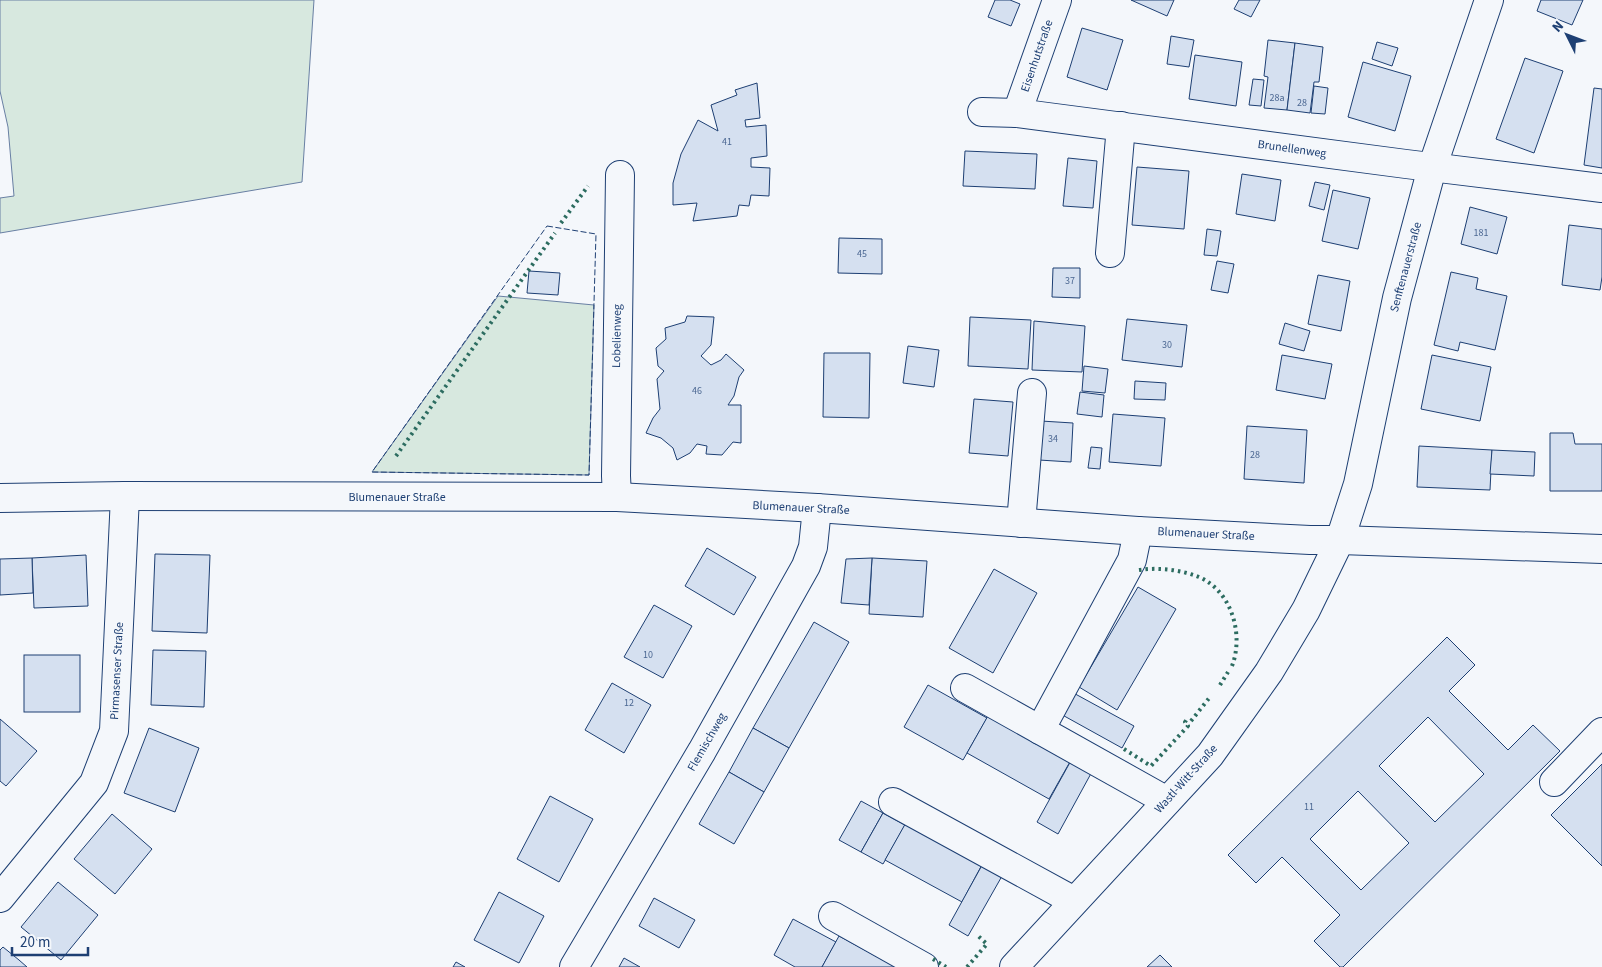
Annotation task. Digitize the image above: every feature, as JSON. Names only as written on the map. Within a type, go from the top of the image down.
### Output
[{"type":"street","name":"Eisenhutstraße","points":[[1017,113],[1056,0]]},
{"type":"street","name":"Senftenauerstraße","points":[[1340,540],[1358,484],[1397,298],[1432,168],[1489,0]]},
{"type":"street","name":"Brunellenweg","points":[[982,112],[1017,113],[1432,168],[1602,188]]},
{"type":"street","points":[[1110,253],[1122,126]]},
{"type":"street","name":"Lobelienweg","points":[[618,497],[616,476],[620,176]]},
{"type":"street","points":[[1021,522],[1032,393]]},
{"type":"street","name":"Blumenauer Straße","points":[[0,498],[125,496],[618,497],[817,508],[1138,531],[1310,540],[1602,549]]},
{"type":"street","name":"Pirmasenser Straße","points":[[0,898],[94,782],[114,732],[125,496]]},
{"type":"street","name":"Flemischweg","points":[[574,967],[702,751],[806,566],[813,547],[817,508]]},
{"type":"street","points":[[1040,730],[1132,560],[1138,531]]},
{"type":"street","name":"Wastl-Witt-Straße","points":[[1014,967],[1167,800],[1210,756],[1269,672],[1306,610],[1340,540]]},
{"type":"street","points":[[965,688],[1167,800]]},
{"type":"street","points":[[1554,782],[1602,732]]},
{"type":"street","points":[[893,802],[1074,901]]},
{"type":"street","points":[[833,916],[924,967]]},
{"type":"shaded area","points":[[0,0],[314,0],[302,182],[0,233],[0,198],[14,196],[8,127],[0,91]]},
{"type":"shaded area","points":[[498,296],[594,305],[589,475],[372,472]]},
{"type":"building","points":[[995,0],[1010,0],[1020,4],[1011,26],[988,17]]},
{"type":"building","points":[[1131,0],[1174,0],[1167,16]]},
{"type":"building","points":[[1239,0],[1260,0],[1251,17],[1234,9]]},
{"type":"building","points":[[1541,0],[1583,0],[1572,25],[1537,11]]},
{"type":"building","points":[[1082,28],[1123,40],[1107,90],[1067,77]]},
{"type":"building","points":[[1171,36],[1194,40],[1189,67],[1167,64]]},
{"type":"building","points":[[1268,40],[1295,43],[1287,110],[1264,108],[1268,77],[1264,76]]},
{"type":"building","points":[[1377,42],[1398,48],[1392,66],[1372,59]]},
{"type":"building","points":[[1295,43],[1323,47],[1319,82],[1314,82],[1310,113],[1287,110]]},
{"type":"building","points":[[1195,55],[1242,62],[1236,106],[1189,99]]},
{"type":"building","points":[[1525,58],[1563,71],[1534,153],[1496,139]]},
{"type":"building","points":[[1363,62],[1411,76],[1395,131],[1348,117]]},
{"type":"building","points":[[1253,79],[1264,80],[1261,106],[1249,105]]},
{"type":"building","points":[[757,83],[760,118],[745,120],[746,127],[766,125],[767,156],[751,158],[751,167],[770,168],[769,196],[751,195],[749,206],[739,205],[737,216],[693,221],[697,203],[673,205],[673,183],[681,154],[698,120],[718,131],[711,105],[737,95],[735,90]]},
{"type":"building","points":[[1314,86],[1328,88],[1325,114],[1311,113]]},
{"type":"building","points":[[1594,88],[1602,89],[1602,168],[1584,165]]},
{"type":"building","points":[[965,151],[1037,154],[1035,189],[963,186]]},
{"type":"building","points":[[1068,158],[1097,161],[1093,208],[1063,206]]},
{"type":"building","points":[[1137,167],[1189,171],[1184,229],[1132,225]]},
{"type":"building","points":[[1242,174],[1281,180],[1275,221],[1236,214]]},
{"type":"building","points":[[1315,182],[1330,185],[1324,210],[1309,206]]},
{"type":"building","points":[[1333,190],[1370,198],[1358,249],[1322,241]]},
{"type":"building","points":[[1470,207],[1507,217],[1497,254],[1461,244]]},
{"type":"building","points":[[1569,225],[1602,229],[1602,277],[1600,290],[1562,285]]},
{"type":"building","points":[[1207,229],[1221,231],[1217,256],[1204,255]]},
{"type":"building","points":[[839,238],[882,239],[882,274],[838,273]]},
{"type":"building","points":[[1217,261],[1234,264],[1228,293],[1211,290]]},
{"type":"building","points":[[1053,268],[1080,268],[1080,298],[1052,297]]},
{"type":"building","points":[[529,271],[560,273],[558,295],[527,293]]},
{"type":"building","points":[[1451,272],[1478,278],[1476,289],[1507,296],[1495,350],[1460,342],[1458,351],[1434,345]]},
{"type":"building","points":[[1318,275],[1350,281],[1341,331],[1308,324]]},
{"type":"building","points":[[687,316],[714,317],[711,345],[701,356],[711,365],[721,360],[726,354],[744,370],[739,377],[734,396],[728,405],[741,405],[741,443],[733,442],[722,455],[706,454],[707,446],[697,444],[690,453],[677,460],[673,448],[661,438],[646,433],[653,418],[660,409],[657,379],[664,371],[658,366],[656,348],[666,339],[665,328],[685,322]]},
{"type":"building","points":[[970,317],[1031,320],[1028,369],[968,366]]},
{"type":"building","points":[[1127,319],[1187,325],[1182,367],[1122,360]]},
{"type":"building","points":[[1034,321],[1085,326],[1082,372],[1032,370]]},
{"type":"building","points":[[1285,323],[1310,331],[1304,351],[1279,344]]},
{"type":"building","points":[[908,346],[939,350],[934,387],[903,383]]},
{"type":"building","points":[[824,353],[870,353],[869,418],[823,417]]},
{"type":"building","points":[[1282,355],[1332,364],[1325,399],[1276,390]]},
{"type":"building","points":[[1432,355],[1491,367],[1480,421],[1421,409]]},
{"type":"building","points":[[1084,366],[1108,369],[1105,393],[1082,391]]},
{"type":"building","points":[[1135,381],[1166,383],[1165,400],[1134,399]]},
{"type":"building","points":[[1080,392],[1104,395],[1102,417],[1077,414]]},
{"type":"building","points":[[974,399],[1013,402],[1008,456],[969,453]]},
{"type":"building","points":[[1113,414],[1165,418],[1161,466],[1109,462]]},
{"type":"building","points":[[1041,421],[1073,423],[1071,462],[1039,460]]},
{"type":"building","points":[[1247,426],[1307,430],[1304,483],[1244,479]]},
{"type":"building","points":[[1550,433],[1573,433],[1575,444],[1602,444],[1602,491],[1550,491]]},
{"type":"building","points":[[1419,446],[1492,450],[1490,490],[1417,487]]},
{"type":"building","points":[[1091,447],[1102,448],[1100,469],[1088,468]]},
{"type":"building","points":[[1492,450],[1535,452],[1534,476],[1490,474]]},
{"type":"building","points":[[707,548],[756,577],[734,615],[685,586]]},
{"type":"building","points":[[155,554],[210,555],[207,633],[152,631]]},
{"type":"building","points":[[86,555],[88,606],[34,608],[32,558]]},
{"type":"building","points":[[32,558],[33,593],[0,595],[0,559]]},
{"type":"building","points":[[872,558],[927,561],[923,617],[869,614]]},
{"type":"building","points":[[872,558],[869,605],[841,603],[846,559]]},
{"type":"building","points":[[994,569],[1037,593],[993,673],[949,648]]},
{"type":"building","points":[[1138,587],[1176,609],[1117,710],[1079,687]]},
{"type":"building","points":[[654,605],[692,626],[663,678],[624,657]]},
{"type":"building","points":[[814,622],[849,642],[789,748],[753,728]]},
{"type":"building","points":[[1447,637],[1475,665],[1449,691],[1508,750],[1533,725],[1560,751],[1343,967],[1340,967],[1314,941],[1340,915],[1282,857],[1256,883],[1228,855]],"holes":[[[1428,717],[1484,774],[1435,822],[1379,766]],[[1358,791],[1409,843],[1361,890],[1310,839]]]},
{"type":"building","points":[[153,650],[206,651],[204,707],[151,705]]},
{"type":"building","points":[[24,655],[80,655],[80,712],[24,712]]},
{"type":"building","points":[[612,683],[651,705],[624,753],[585,730]]},
{"type":"building","points":[[928,685],[987,718],[963,760],[904,727]]},
{"type":"building","points":[[1068,690],[1134,726],[1122,748],[1057,712]]},
{"type":"building","points":[[989,714],[1071,760],[1049,799],[967,753]]},
{"type":"building","points":[[0,719],[37,751],[6,786],[0,781]]},
{"type":"building","points":[[149,728],[199,748],[175,812],[124,793]]},
{"type":"building","points":[[753,728],[789,748],[764,792],[729,772]]},
{"type":"building","points":[[1073,757],[1094,768],[1058,834],[1037,822]]},
{"type":"building","points":[[1602,764],[1602,866],[1551,815]]},
{"type":"building","points":[[729,772],[764,792],[734,844],[699,824]]},
{"type":"building","points":[[550,796],[593,819],[559,882],[517,859]]},
{"type":"building","points":[[861,801],[883,813],[861,852],[839,840]]},
{"type":"building","points":[[883,813],[905,825],[883,864],[861,852]]},
{"type":"building","points":[[112,814],[152,849],[115,894],[74,859]]},
{"type":"building","points":[[908,819],[984,861],[962,902],[885,860]]},
{"type":"building","points":[[986,858],[1006,869],[968,936],[949,925]]},
{"type":"building","points":[[58,882],[98,915],[61,960],[21,927]]},
{"type":"building","points":[[499,892],[544,916],[519,963],[474,940]]},
{"type":"building","points":[[654,898],[695,920],[679,948],[639,926]]},
{"type":"building","points":[[793,919],[836,942],[822,967],[795,967],[774,955]]},
{"type":"building","points":[[839,936],[896,967],[822,967]]},
{"type":"building","points":[[3,947],[27,967],[0,967],[0,950]]},
{"type":"building","points":[[1160,955],[1172,967],[1147,967]]},
{"type":"building","points":[[624,958],[640,967],[619,967]]},
{"type":"building","points":[[456,962],[465,967],[453,967]]},
{"type":"hedge","points":[[561,223],[588,186]]},
{"type":"hedge","points":[[396,456],[555,233]]},
{"type":"hedge","points":[[1139,570],[1162,569],[1185,573],[1199,577],[1220,592],[1227,603],[1236,628],[1237,641],[1232,666]]},
{"type":"hedge","points":[[1220,685],[1228,672]]},
{"type":"hedge","points":[[1191,721],[1210,697]]},
{"type":"hedge","points":[[1124,749],[1151,766],[1188,726],[1185,722],[1187,719]]},
{"type":"hedge","points":[[967,967],[987,944],[977,935]]},
{"type":"hedge","points":[[933,959],[946,967]]},
{"type":"fence","points":[[547,226],[596,234],[589,475],[372,472],[547,226]]}]
